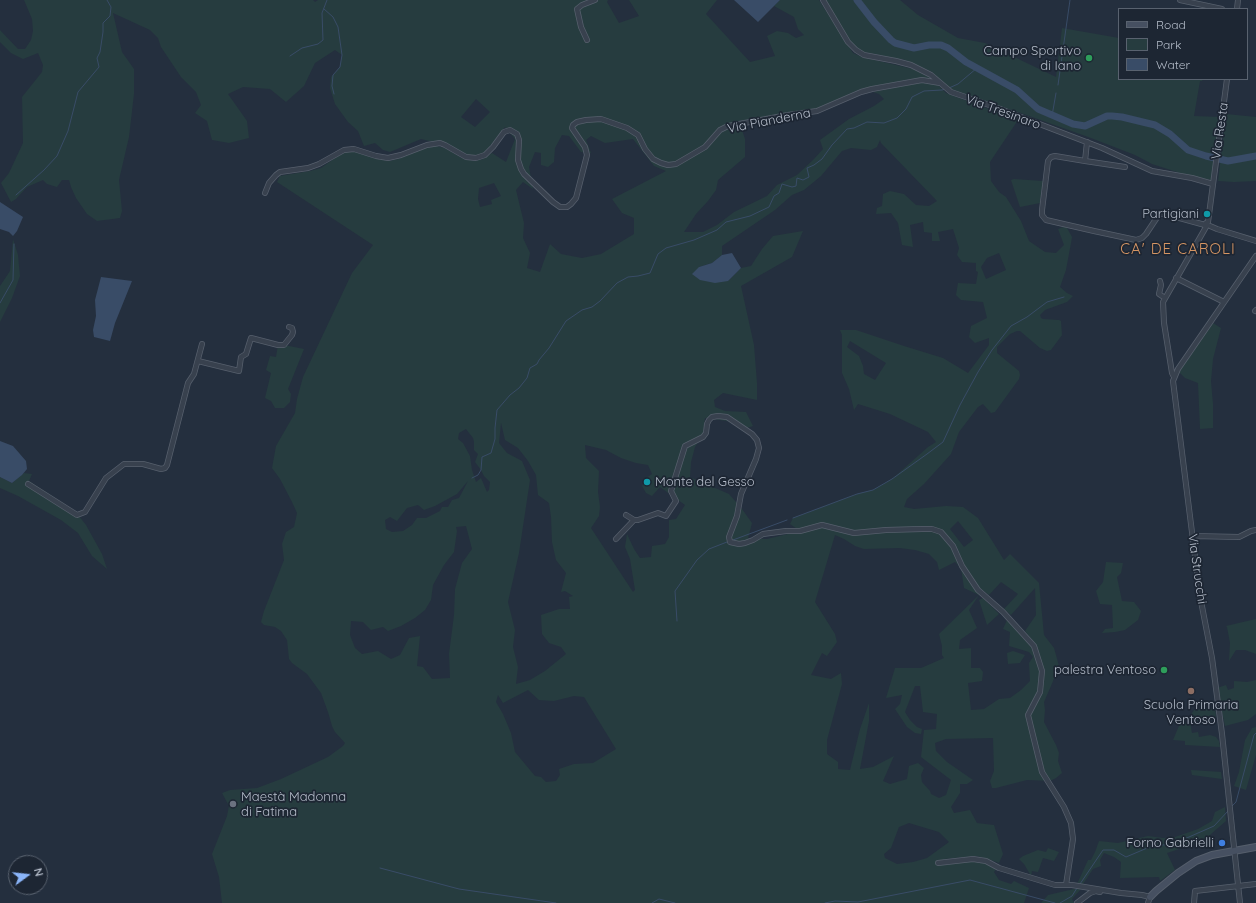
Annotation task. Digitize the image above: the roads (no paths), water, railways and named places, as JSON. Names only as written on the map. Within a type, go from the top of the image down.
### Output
[{"type":"street","points":[[586,40],[580,27],[577,9],[582,5],[595,0]]},
{"type":"street","name":"Via Tresinaro","points":[[823,0],[848,42],[864,55],[911,65],[926,72],[946,89],[1087,142],[1152,171],[1192,178],[1214,184]]},
{"type":"street","points":[[1180,0],[1196,6],[1213,8]]},
{"type":"street","name":"Via Pianderna","points":[[265,192],[269,183],[280,172],[308,168],[319,164],[344,150],[354,149],[388,158],[435,143],[445,145],[466,157],[476,158],[485,155],[504,132],[510,130],[517,134],[519,140],[518,160],[524,174],[553,202],[560,207],[567,207],[576,198],[587,155],[585,147],[572,128],[577,122],[601,119],[627,128],[638,135],[645,150],[653,159],[668,165],[676,164],[704,147],[720,130],[728,126],[817,111],[861,92],[872,89],[922,80],[940,83]]},
{"type":"street","name":"Via Resta","points":[[1207,225],[1214,184],[1214,173],[1227,80]]},
{"type":"street","points":[[1084,160],[1087,142]]},
{"type":"street","points":[[1125,167],[1055,156],[1051,157],[1048,161],[1042,215],[1046,220],[1133,240],[1144,237],[1158,216],[1160,214],[1165,214],[1207,225],[1256,241]]},
{"type":"street","points":[[1160,281],[1161,286],[1159,294],[1165,298],[1207,225]]},
{"type":"street","points":[[1174,377],[1256,256]]},
{"type":"street","points":[[1176,278],[1224,302]]},
{"type":"street","name":"Via Strucchi","points":[[1165,298],[1162,306],[1172,373],[1174,377],[1173,387],[1202,605],[1213,666],[1240,903]]},
{"type":"street","points":[[198,361],[239,371],[241,357],[246,354],[251,338],[278,345],[284,344],[293,332],[292,328],[289,327]]},
{"type":"street","points":[[28,484],[77,515],[85,512],[106,478],[124,464],[143,464],[161,469],[165,468],[188,383],[194,374],[202,344]]},
{"type":"street","points":[[626,515],[634,520],[658,513],[666,516],[676,501],[671,491],[685,446],[703,438],[706,433],[709,420],[712,417],[718,416],[726,417],[747,430],[757,440],[759,448],[756,459],[740,494],[737,516],[729,537],[730,542],[739,544],[746,543],[763,534],[800,531],[822,525],[854,533],[922,529],[932,529],[941,532],[953,546],[962,566],[978,590],[1003,612],[1034,646],[1042,671],[1040,692],[1028,715],[1042,772],[1067,813],[1072,828],[1072,852],[1066,885]]},
{"type":"street","points":[[616,539],[634,520]]},
{"type":"street","points":[[1193,536],[1239,537],[1256,530]]},
{"type":"street","points":[[938,863],[974,859],[986,861],[999,868],[1057,886],[1082,886],[1142,895],[1149,900],[1165,883],[1191,863],[1212,855],[1256,847]]},
{"type":"street","points":[[1194,903],[1195,891],[1256,884]]},
{"type":"street","points":[[1077,903],[1090,893],[1096,891],[1109,891]]},
{"type":"water","points":[[734,0],[780,0],[758,22]]},
{"type":"water","points":[[0,202],[23,217],[17,231],[13,236],[9,232],[0,229]]},
{"type":"water","points":[[732,253],[741,268],[728,281],[715,283],[700,280],[692,274],[699,267],[712,263],[722,255]]},
{"type":"water","points":[[101,277],[132,281],[115,323],[110,341],[94,337],[93,330],[96,316],[95,300]]},
{"type":"water","points":[[0,441],[13,446],[26,461],[27,469],[12,483],[0,477]]},
{"type":"waterway","points":[[16,195],[57,156],[68,131],[78,92],[99,67],[97,58],[100,52],[103,23],[110,16],[111,7],[107,0]]},
{"type":"waterway","points":[[290,56],[302,48],[318,44],[323,40],[322,13],[327,0]]},
{"type":"waterway","points":[[857,0],[874,22],[895,43],[914,48],[929,45],[941,45],[948,48],[966,62],[1017,90],[1038,109],[1073,124],[1085,126],[1107,116],[1122,117],[1155,125],[1170,134],[1188,150],[1206,156],[1228,161],[1256,156]]},
{"type":"waterway","points":[[1058,85],[1070,0]]},
{"type":"waterway","points":[[324,9],[333,17],[338,27],[342,55],[340,67],[333,75],[332,86],[334,94]]},
{"type":"waterway","points":[[949,88],[958,84],[977,68]]},
{"type":"waterway","points":[[472,478],[478,475],[481,470],[482,457],[491,453],[495,439],[497,410],[527,378],[530,368],[537,364],[566,321],[582,310],[592,307],[600,301],[617,283],[628,277],[650,273],[658,254],[666,248],[694,240],[717,230],[726,222],[750,216],[769,207],[774,196],[779,193],[782,184],[792,187],[796,186],[797,178],[803,180],[809,177],[807,168],[822,159],[832,145],[847,129],[854,128],[867,122],[884,123],[897,118],[906,109],[912,97],[924,91],[946,89]]},
{"type":"waterway","points":[[1052,116],[1056,93]]},
{"type":"waterway","points":[[0,303],[13,280],[14,244]]},
{"type":"waterway","points":[[793,518],[857,494],[873,490],[892,479],[943,442],[960,405],[978,372],[992,350],[1011,326],[1027,317],[1047,302],[1064,297]]},
{"type":"waterway","points":[[733,540],[787,520]]},
{"type":"waterway","points":[[677,621],[675,591],[697,560],[709,549],[727,542]]},
{"type":"waterway","points":[[1231,807],[1236,802],[1254,735],[1256,733]]},
{"type":"waterway","points":[[1080,884],[1103,850],[1114,850],[1126,857],[1152,846],[1173,844],[1214,826],[1228,811]]},
{"type":"waterway","points":[[380,868],[459,889],[556,903]]},
{"type":"waterway","points":[[825,903],[835,901],[858,902],[970,880],[1055,903]]},
{"type":"waterway","points":[[1060,903],[1072,896],[1077,888]]},
{"type":"waterway","points":[[652,903],[659,899],[675,903]]},
{"type":"place","name":"Campo Sportivo di Iano","points":[[1089,58]]},
{"type":"place","name":"Partigiani","points":[[1207,214]]},
{"type":"place","name":"Monte del Gesso","points":[[647,482]]},
{"type":"place","name":"palestra Ventoso","points":[[1164,670]]},
{"type":"place","name":"Scuola Primaria Ventoso","points":[[1191,691]]},
{"type":"place","name":"Maestà Madonna di Fatima","points":[[233,804]]},
{"type":"place","name":"Forno Gabrielli","points":[[1222,843]]},
{"type":"district","name":"CA' DE CAROLI","points":[[1178,249]]}]
